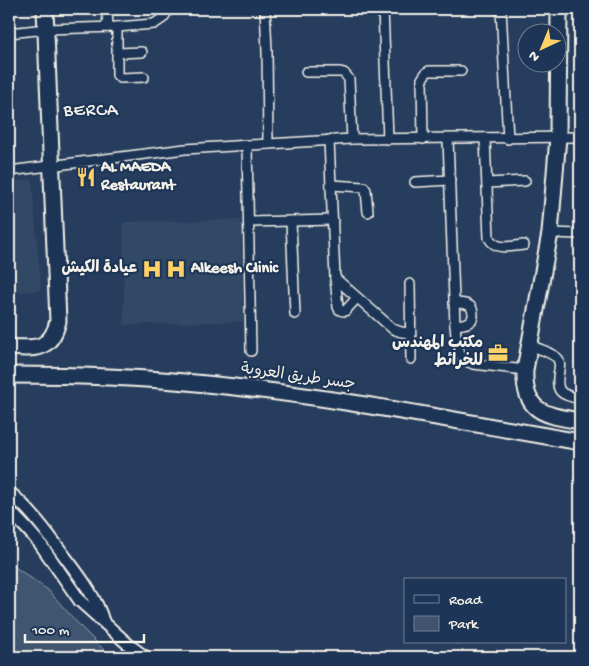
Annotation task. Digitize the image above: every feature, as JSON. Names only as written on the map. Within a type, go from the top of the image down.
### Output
[{"type":"highway","points":[[9,347],[31,349],[39,347],[52,337],[58,321],[45,9]]},
{"type":"highway","points":[[559,9],[559,22]]},
{"type":"highway","points":[[564,22],[565,9]]},
{"type":"highway","points":[[559,72],[558,137],[550,233],[524,382],[527,394],[538,410],[545,414],[580,421]]},
{"type":"highway","name":"جسر طريق العروبة","points":[[9,375],[136,378],[243,388],[393,410],[580,442]]},
{"type":"main road","points":[[9,492],[36,520],[91,593],[103,621]]},
{"type":"main road","points":[[9,510],[41,546],[80,601],[145,657]]},
{"type":"street","points":[[107,9],[118,53],[118,77],[144,77]]},
{"type":"street","points":[[9,33],[46,29],[154,24],[163,18],[169,9]]},
{"type":"street","points":[[265,9],[268,144]]},
{"type":"street","points":[[383,9],[388,139]]},
{"type":"street","points":[[501,9],[508,138]]},
{"type":"street","points":[[118,53],[142,52]]},
{"type":"street","points":[[423,139],[423,75],[429,71],[462,71]]},
{"type":"street","points":[[306,72],[340,72],[347,76],[349,79],[352,139]]},
{"type":"street","points":[[9,166],[9,171],[185,148],[330,140],[580,137]]},
{"type":"street","points":[[485,138],[489,238],[496,246],[500,247],[524,245]]},
{"type":"street","points":[[448,139],[457,349],[460,356],[472,364],[525,370]]},
{"type":"street","points":[[330,140],[335,278],[339,310],[345,311],[357,298]]},
{"type":"street","points":[[247,145],[251,351]]},
{"type":"street","points":[[415,182],[450,180]]},
{"type":"street","points":[[487,183],[525,182]]},
{"type":"street","points":[[331,186],[364,187],[366,190],[368,212]]},
{"type":"street","points":[[248,222],[333,220]]},
{"type":"street","points":[[291,221],[295,314]]},
{"type":"street","points":[[550,233],[580,234]]},
{"type":"street","points":[[335,278],[392,329],[410,333]]},
{"type":"street","points":[[410,284],[411,359]]},
{"type":"street","points":[[454,303],[470,306],[474,314],[469,322],[455,325]]},
{"type":"street","points":[[529,345],[556,357],[560,366],[557,381],[558,388],[563,394],[580,400]]},
{"type":"shaded area","points":[[32,180],[41,290],[9,293],[9,182]]},
{"type":"shaded area","points":[[241,220],[243,321],[124,325],[123,222]]},
{"type":"green space","points":[[9,563],[48,590],[111,657],[9,657]]},
{"type":"place","name":"AL MAEDA Restaurant","points":[[86,177]]},
{"type":"place","name":"عيادة الكيش","points":[[152,269]]},
{"type":"place","name":"Alkeesh Clinic","points":[[176,269]]},
{"type":"place","name":"مكتب المهندس للخرائط","points":[[498,353]]},
{"type":"district","name":"BERCA","points":[[91,111]]}]
